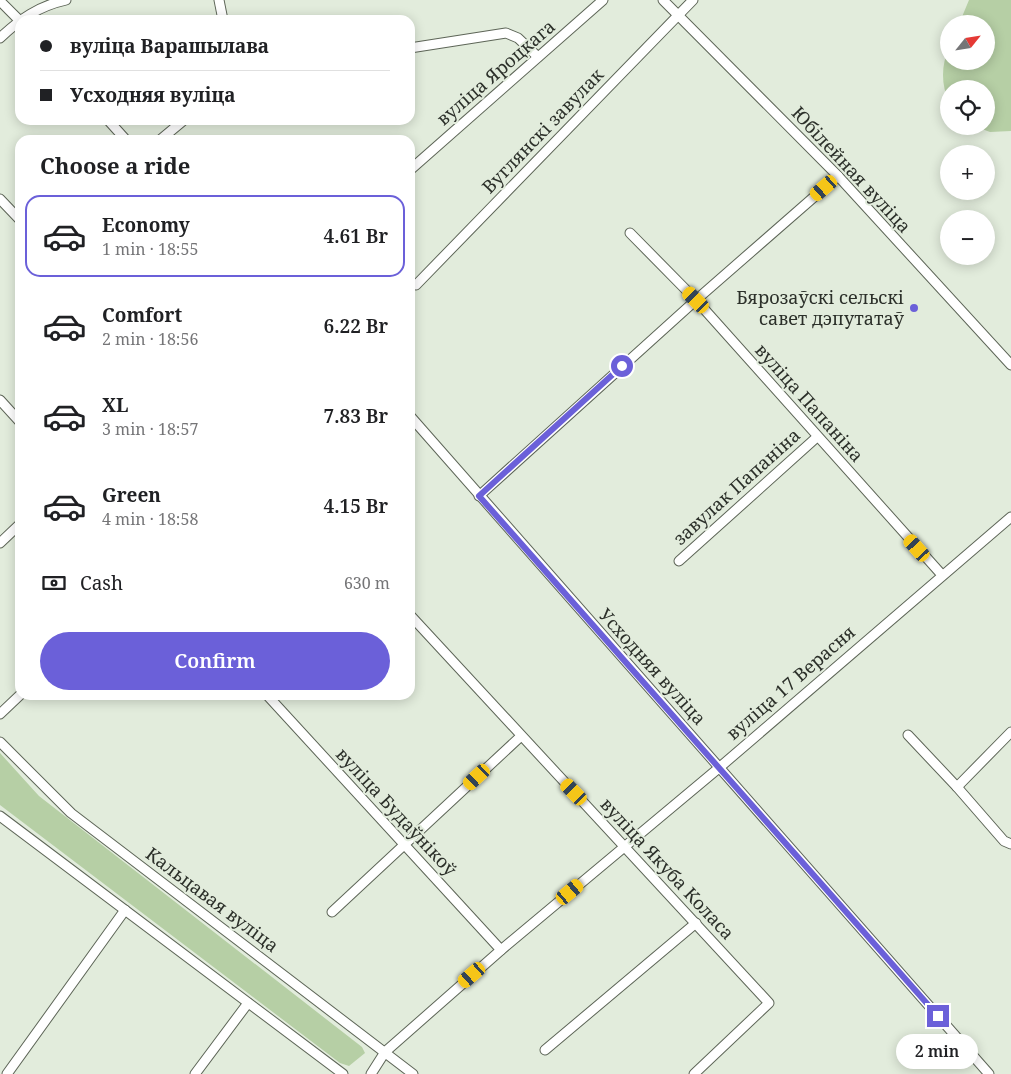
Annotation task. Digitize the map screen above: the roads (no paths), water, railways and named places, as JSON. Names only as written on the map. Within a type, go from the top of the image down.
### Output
[{"type":"street","points":[[28,15],[38,8],[66,0]]},
{"type":"street","points":[[219,0],[223,15]]},
{"type":"street","name":"вуліца Яроцкага","points":[[415,166],[603,0]]},
{"type":"street","name":"Юбілейная вуліца","points":[[663,0],[838,176],[1011,365]]},
{"type":"street","name":"Вуглянскі завулак","points":[[416,285],[693,0]]},
{"type":"street","points":[[0,1],[15,16]]},
{"type":"street","points":[[0,38],[15,25]]},
{"type":"street","points":[[415,47],[506,33],[518,38],[538,57]]},
{"type":"street","points":[[112,125],[122,135]]},
{"type":"street","points":[[166,135],[178,125]]},
{"type":"street","points":[[479,496],[696,300],[838,176]]},
{"type":"street","points":[[0,199],[15,215]]},
{"type":"street","name":"вуліца Папаніна","points":[[630,233],[696,300],[942,575]]},
{"type":"street","points":[[0,400],[15,416]]},
{"type":"street","name":"Усходняя вуліца","points":[[415,422],[989,1074]]},
{"type":"street","name":"завулак Папаніна","points":[[679,561],[817,437]]},
{"type":"street","name":"вуліца 17 Верасня","points":[[371,1074],[385,1052],[501,950],[720,767],[942,575],[1011,518]]},
{"type":"street","points":[[0,543],[15,529]]},
{"type":"street","name":"вуліца Якуба Коласа","points":[[415,621],[520,737],[625,846],[769,1003],[694,1074]]},
{"type":"street","points":[[0,714],[15,700]]},
{"type":"street","name":"вуліца Будаўнікоў","points":[[272,700],[501,950]]},
{"type":"street","points":[[957,787],[1011,732]]},
{"type":"street","points":[[908,735],[1004,841],[1011,844]]},
{"type":"street","points":[[332,912],[520,737]]},
{"type":"street","name":"Кальцавая вуліца","points":[[0,742],[71,813],[413,1074]]},
{"type":"street","points":[[1,818],[343,1074]]},
{"type":"street","points":[[7,1074],[125,910]]},
{"type":"street","points":[[546,1050],[696,923]]},
{"type":"street","points":[[195,1074],[248,1002]]},
{"type":"place","name":"Бярозаўскі сельскі савет дэпутатаў","points":[[914,308]]}]
